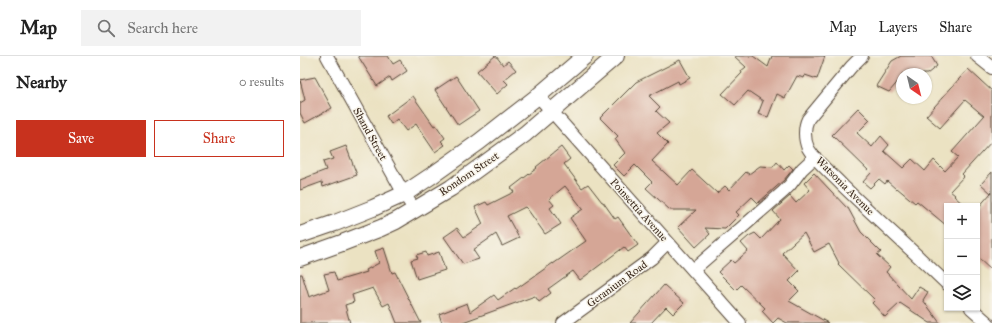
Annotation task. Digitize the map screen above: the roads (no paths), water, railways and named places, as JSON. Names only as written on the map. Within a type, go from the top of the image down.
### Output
[{"type":"street","name":"Shand Street","points":[[327,56],[404,194],[415,210]]},
{"type":"street","name":"Rondom Street","points":[[300,235],[335,224],[404,194],[479,142],[538,96],[585,56]]},
{"type":"street","name":"Rondom Street","points":[[300,258],[381,228],[396,221],[451,188],[525,134],[616,56]]},
{"type":"street","name":"Watsonia Avenue","points":[[862,56],[808,118],[805,136],[808,147],[815,157],[848,191],[944,281]]},
{"type":"street","points":[[977,56],[992,68]]},
{"type":"street","name":"Poinsettia Avenue","points":[[538,96],[740,323]]},
{"type":"street","points":[[693,270],[783,192],[802,169],[815,157]]},
{"type":"street","name":"Geranium Road","points":[[563,323],[652,258],[668,242]]},
{"type":"street","points":[[974,311],[988,323]]}]
